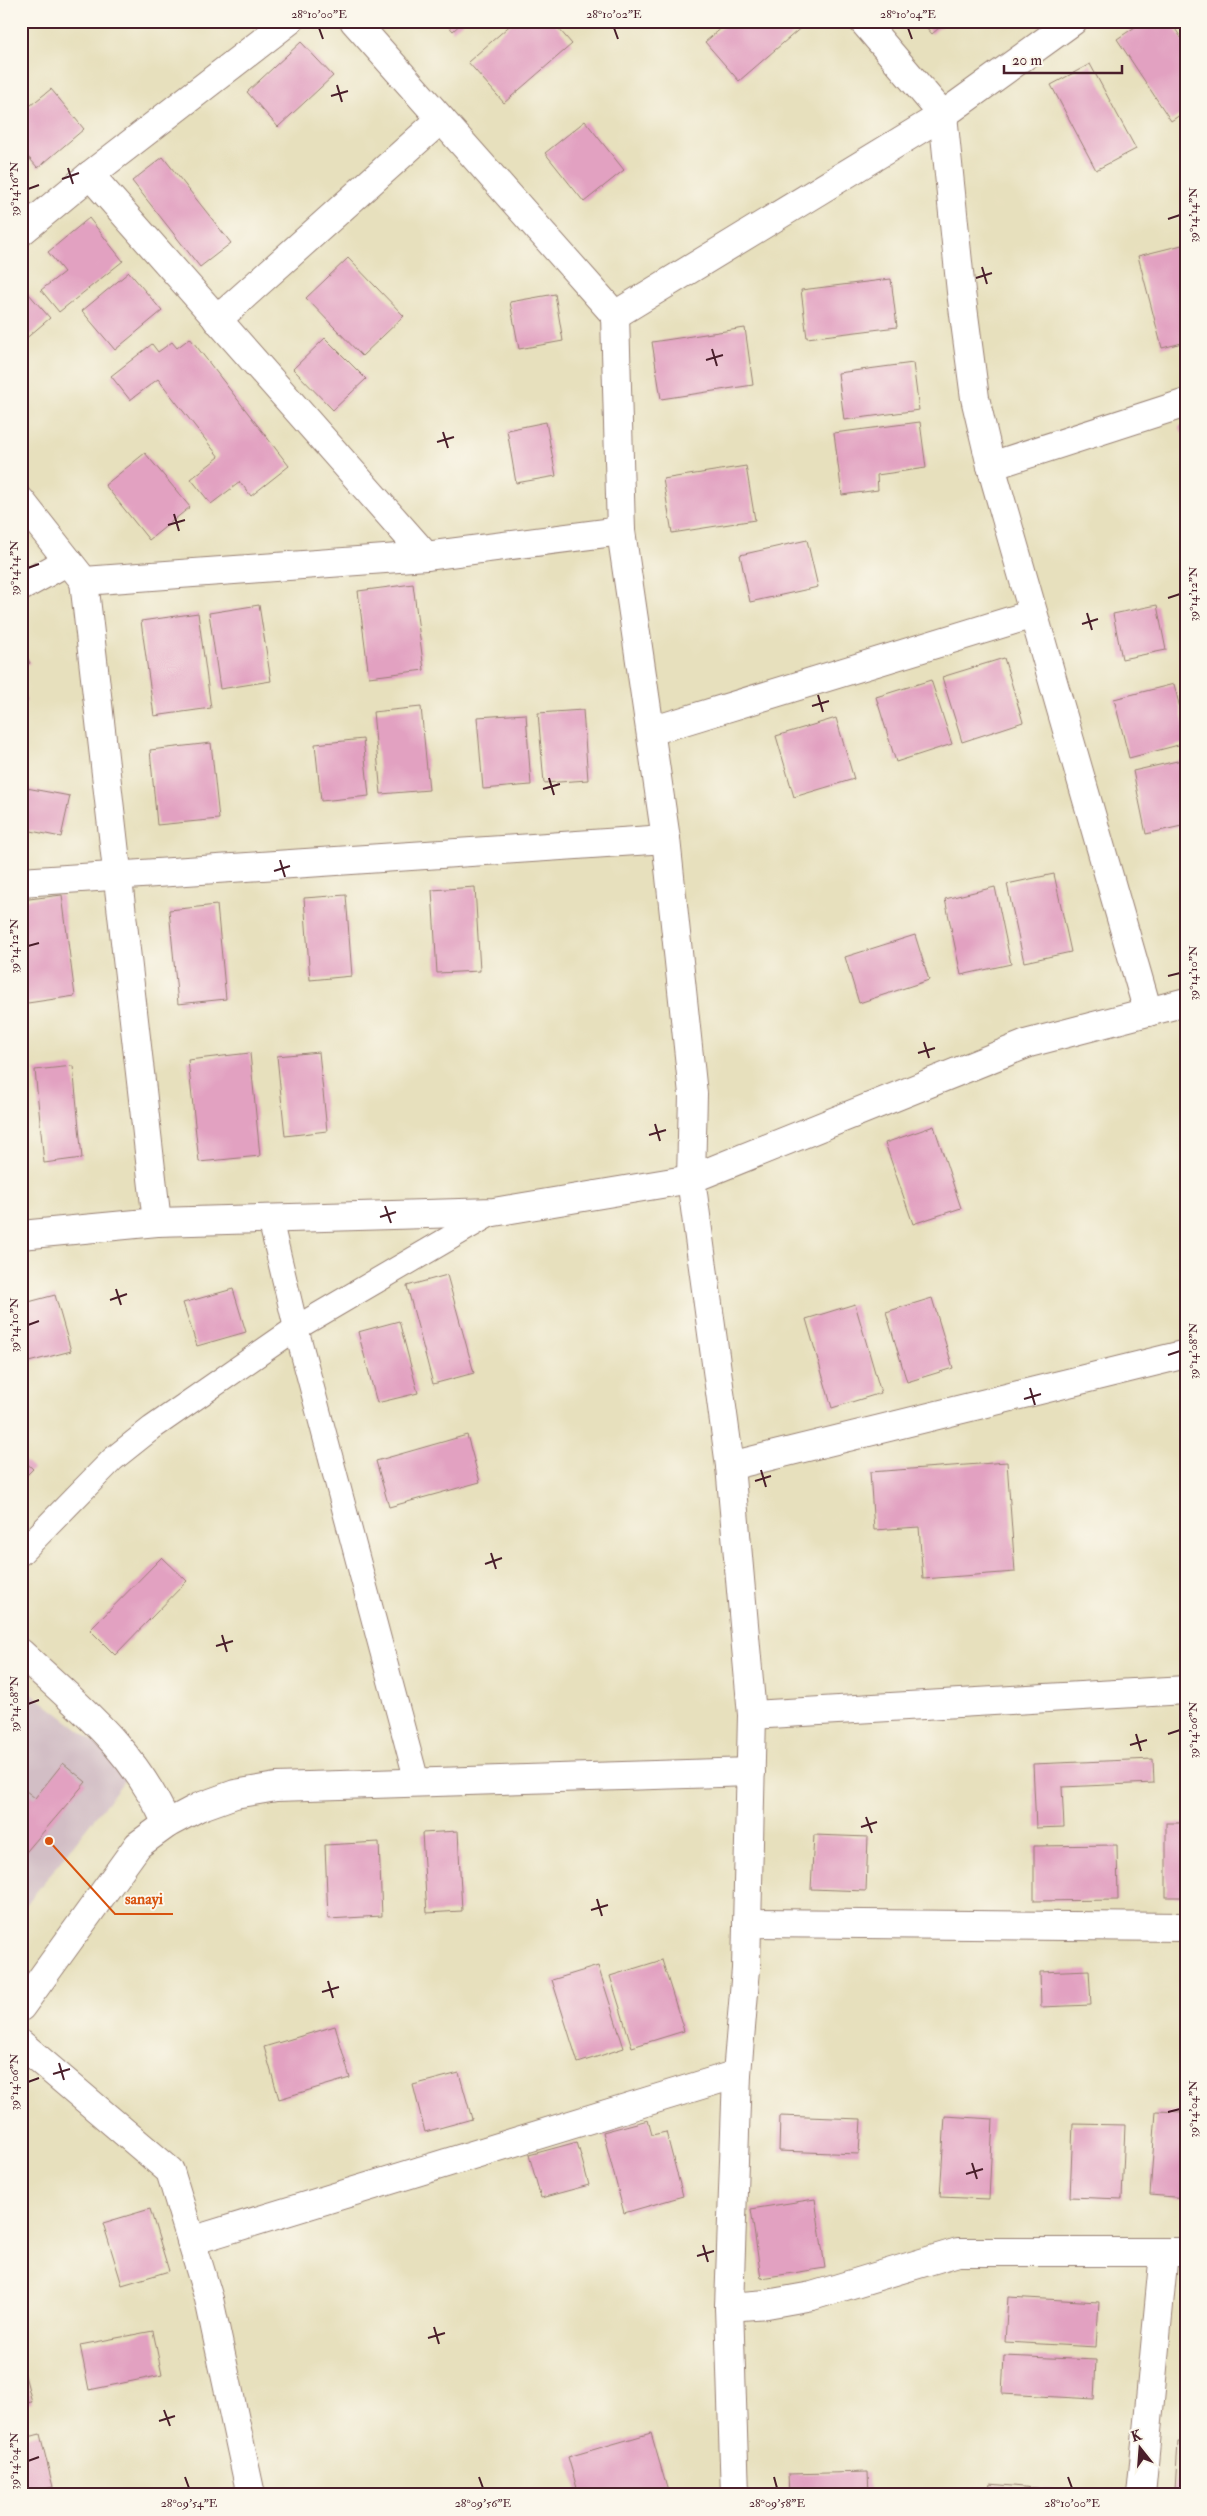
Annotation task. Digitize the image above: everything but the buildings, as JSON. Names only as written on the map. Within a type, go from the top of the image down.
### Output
[{"type":"street","points":[[21,232],[90,175],[289,21]]},
{"type":"street","points":[[354,21],[615,315],[621,531],[666,839],[693,1094],[691,1179],[730,1466],[752,1715],[748,1923],[738,2074],[729,2307],[735,2495]]},
{"type":"street","points":[[863,21],[943,115],[962,302],[975,398],[991,466],[1148,1012]]},
{"type":"street","points":[[615,315],[943,115],[1073,21]]},
{"type":"street","points":[[217,320],[441,119]]},
{"type":"street","points":[[90,175],[426,556]]},
{"type":"street","points":[[991,466],[1186,403]]},
{"type":"street","points":[[21,501],[76,571],[117,876],[158,1222]]},
{"type":"street","points":[[21,586],[76,571],[426,556],[621,531]]},
{"type":"street","points":[[651,731],[1033,614]]},
{"type":"street","points":[[21,882],[666,839]]},
{"type":"street","points":[[21,1235],[158,1222],[494,1212],[691,1179],[1029,1043],[1186,1002]]},
{"type":"street","points":[[730,1466],[1186,1354]]},
{"type":"street","points":[[21,1653],[107,1733],[128,1756],[157,1802],[167,1824]]},
{"type":"street","points":[[752,1715],[1186,1690]]},
{"type":"street","points":[[21,2007],[138,1845],[167,1824],[199,1808],[236,1794],[276,1787],[751,1772]]},
{"type":"street","points":[[748,1923],[1186,1927]]},
{"type":"street","points":[[21,2044],[170,2171],[209,2299],[251,2495]]},
{"type":"street","points":[[191,2241],[738,2074]]},
{"type":"street","points":[[729,2307],[767,2304],[812,2296],[958,2252],[1175,2252],[1141,2495]]},
{"type":"lane","points":[[21,1553],[113,1459],[152,1428],[296,1328],[494,1212]]},
{"type":"lane","points":[[270,1219],[296,1328],[417,1782]]},
{"type":"shaded area","points":[[21,1685],[132,1771],[21,1911]]},
{"type":"place","name":"sanayi","points":[[49,1841]]}]
